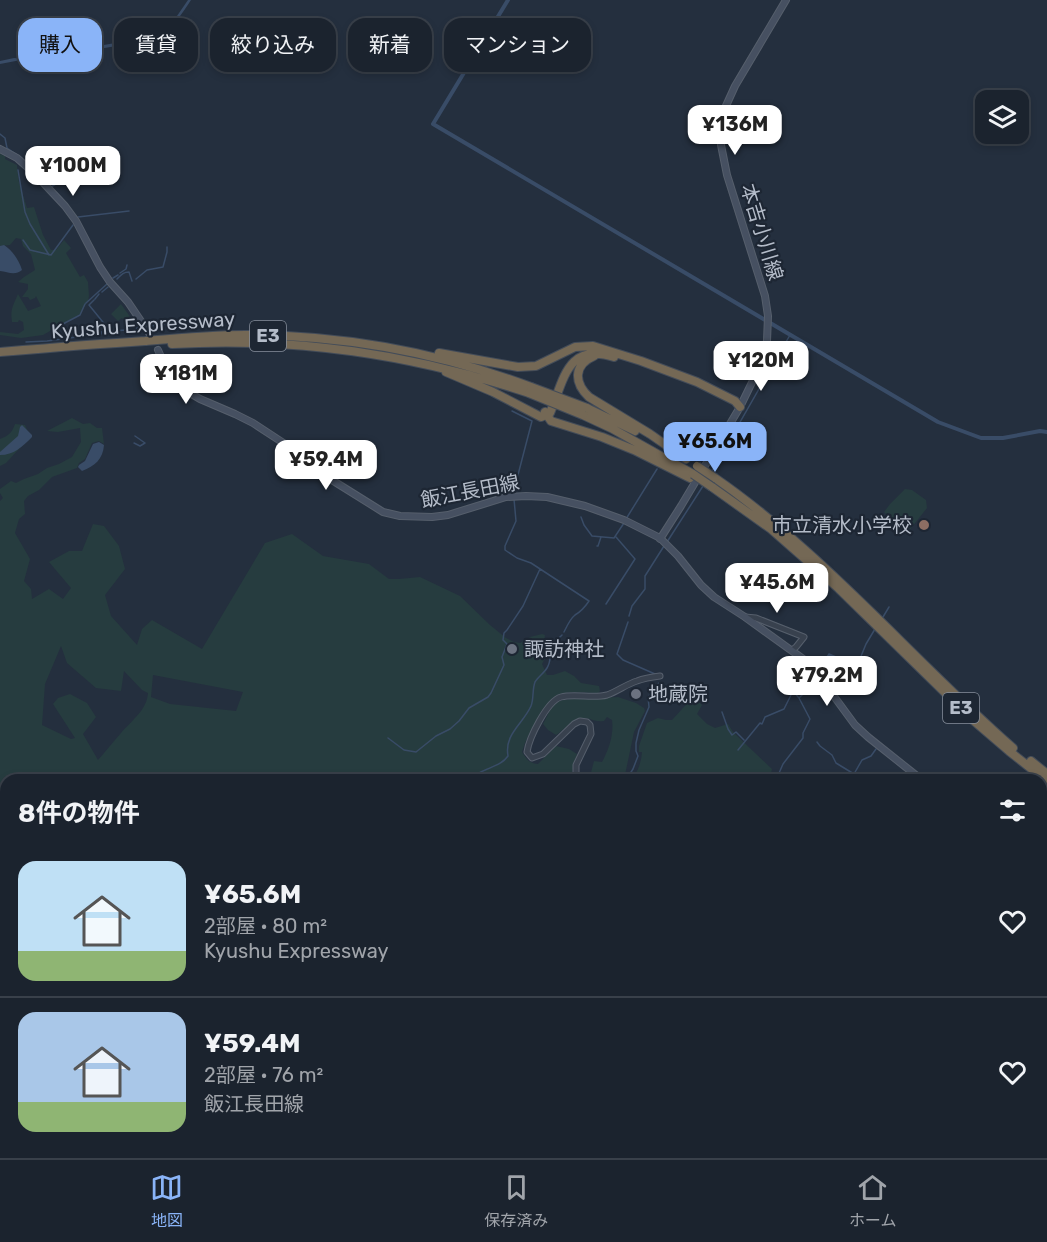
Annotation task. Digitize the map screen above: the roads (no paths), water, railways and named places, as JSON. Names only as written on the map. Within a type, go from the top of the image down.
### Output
[{"type":"highway","name":"Kyushu Expressway","points":[[0,352],[201,336],[244,335],[342,341],[391,349],[464,364],[633,430],[686,459],[694,473]]},
{"type":"highway","points":[[342,341],[441,353],[518,368],[536,366],[575,347],[593,346],[667,374],[733,406],[740,407]]},
{"type":"highway","name":"Kyushu Expressway","points":[[0,357],[203,343],[288,344],[341,349],[432,365],[530,390]]},
{"type":"highway","points":[[432,365],[493,392],[541,417],[550,413],[565,374],[572,363],[579,357],[604,351]]},
{"type":"highway","points":[[604,351],[587,359],[581,367],[577,376],[582,391],[686,459]]},
{"type":"highway","name":"Kyushu Expressway","points":[[585,411],[712,485],[788,544],[866,611]]},
{"type":"highway","points":[[546,415],[551,422],[602,437],[694,473]]},
{"type":"highway","name":"Kyushu Expressway","points":[[712,485],[730,488],[842,582],[881,627],[974,721],[1038,774]]},
{"type":"highway","name":"Kyushu Expressway","points":[[881,627],[1012,747],[1047,774]]},
{"type":"main road","name":"本吉小川線","points":[[660,539],[740,407],[765,351],[769,330],[765,296],[726,175],[721,135],[725,108],[735,86],[786,0]]},
{"type":"main road","points":[[0,149],[17,158],[35,174],[71,213],[100,267],[149,333]]},
{"type":"main road","name":"飯江長田線","points":[[158,350],[170,377],[181,388],[253,423],[292,449],[319,472],[383,512],[400,516],[432,518],[506,497],[547,497],[585,506],[624,520],[660,539],[714,597],[806,662],[855,724],[914,774]]},
{"type":"street","points":[[745,617],[756,618],[804,637],[792,650]]},
{"type":"street","points":[[576,774],[576,765],[591,734],[590,725],[587,722],[580,721],[574,724],[543,754],[532,758],[527,752],[544,713],[554,701],[561,697],[601,696],[637,681],[660,676]]},
{"type":"water","points":[[188,0],[191,0],[180,16],[176,18]]},
{"type":"water","points":[[114,43],[114,46],[102,48],[102,45]]},
{"type":"water","points":[[18,58],[18,61],[0,64],[0,61]]},
{"type":"water","points":[[4,245],[17,259],[22,270],[19,272],[0,271],[0,246]]},
{"type":"water","points":[[22,425],[32,437],[14,452],[0,455],[0,452],[18,436]]},
{"type":"water","points":[[99,442],[104,445],[100,458],[91,467],[82,471],[79,465],[85,461],[93,444]]},
{"type":"waterway","points":[[508,0],[433,124],[938,422],[981,438],[1003,438],[1040,431],[1047,432]]},
{"type":"waterway","points":[[0,134],[5,138],[7,148],[22,158]]},
{"type":"waterway","points":[[18,170],[25,212],[49,255]]},
{"type":"waterway","points":[[51,187],[67,177]]},
{"type":"waterway","points":[[78,217],[129,211]]},
{"type":"waterway","points":[[23,240],[30,250],[51,255],[73,225]]},
{"type":"waterway","points":[[136,279],[147,270],[163,267],[167,247]]},
{"type":"waterway","points":[[120,273],[126,269],[127,265]]},
{"type":"waterway","points":[[117,279],[129,272],[132,281]]},
{"type":"waterway","points":[[113,278],[118,275]]},
{"type":"waterway","points":[[86,303],[107,284]]},
{"type":"waterway","points":[[102,292],[108,287]]},
{"type":"waterway","points":[[95,299],[99,294]]},
{"type":"waterway","points":[[94,300],[89,305],[111,332]]},
{"type":"waterway","points":[[61,325],[80,315],[85,304]]},
{"type":"waterway","points":[[189,322],[197,323]]},
{"type":"waterway","points":[[148,326],[184,323]]},
{"type":"waterway","points":[[101,334],[101,332],[126,330]]},
{"type":"waterway","points":[[89,336],[100,333]]},
{"type":"waterway","points":[[712,471],[790,335]]},
{"type":"waterway","points":[[26,342],[84,336]]},
{"type":"waterway","points":[[512,411],[532,421],[513,494]]},
{"type":"waterway","points":[[134,443],[140,446],[145,443],[135,436]]},
{"type":"waterway","points":[[626,519],[657,469]]},
{"type":"waterway","points":[[667,542],[703,486]]},
{"type":"waterway","points":[[514,499],[516,521],[505,550],[531,563],[589,601],[572,618],[564,632]]},
{"type":"waterway","points":[[581,517],[592,536],[614,538],[624,523]]},
{"type":"waterway","points":[[597,546],[601,537]]},
{"type":"waterway","points":[[606,604],[635,559],[616,537]]},
{"type":"waterway","points":[[629,616],[632,606],[645,589],[645,576],[664,546]]},
{"type":"waterway","points":[[388,738],[404,750],[416,752],[436,736],[450,729],[469,708],[488,697],[504,665],[502,657],[507,644],[503,640],[504,633],[523,606],[540,569]]},
{"type":"waterway","points":[[883,617],[889,607]]},
{"type":"waterway","points":[[628,622],[617,654],[623,660],[655,674]]},
{"type":"waterway","points":[[817,672],[829,654],[857,666],[875,629]]},
{"type":"waterway","points":[[478,774],[500,763],[508,756],[511,735],[528,712],[535,682],[547,668],[553,645],[562,635]]},
{"type":"waterway","points":[[779,774],[783,764],[803,738],[810,719],[799,698],[815,676]]},
{"type":"waterway","points":[[783,678],[793,691]]},
{"type":"waterway","points":[[630,774],[638,756],[636,743],[649,707],[648,697],[659,683]]},
{"type":"waterway","points":[[738,750],[760,723],[762,724],[765,717],[784,709],[793,691],[799,698]]},
{"type":"waterway","points":[[722,712],[732,735],[736,732],[744,740]]},
{"type":"waterway","points":[[817,742],[832,755],[836,763],[854,774]]},
{"type":"waterway","points":[[854,774],[862,760],[871,756],[876,749]]},
{"type":"place","name":"市立清水小学校","points":[[924,525]]},
{"type":"place","name":"諏訪神社","points":[[512,649]]},
{"type":"place","name":"地蔵院","points":[[636,694]]}]
